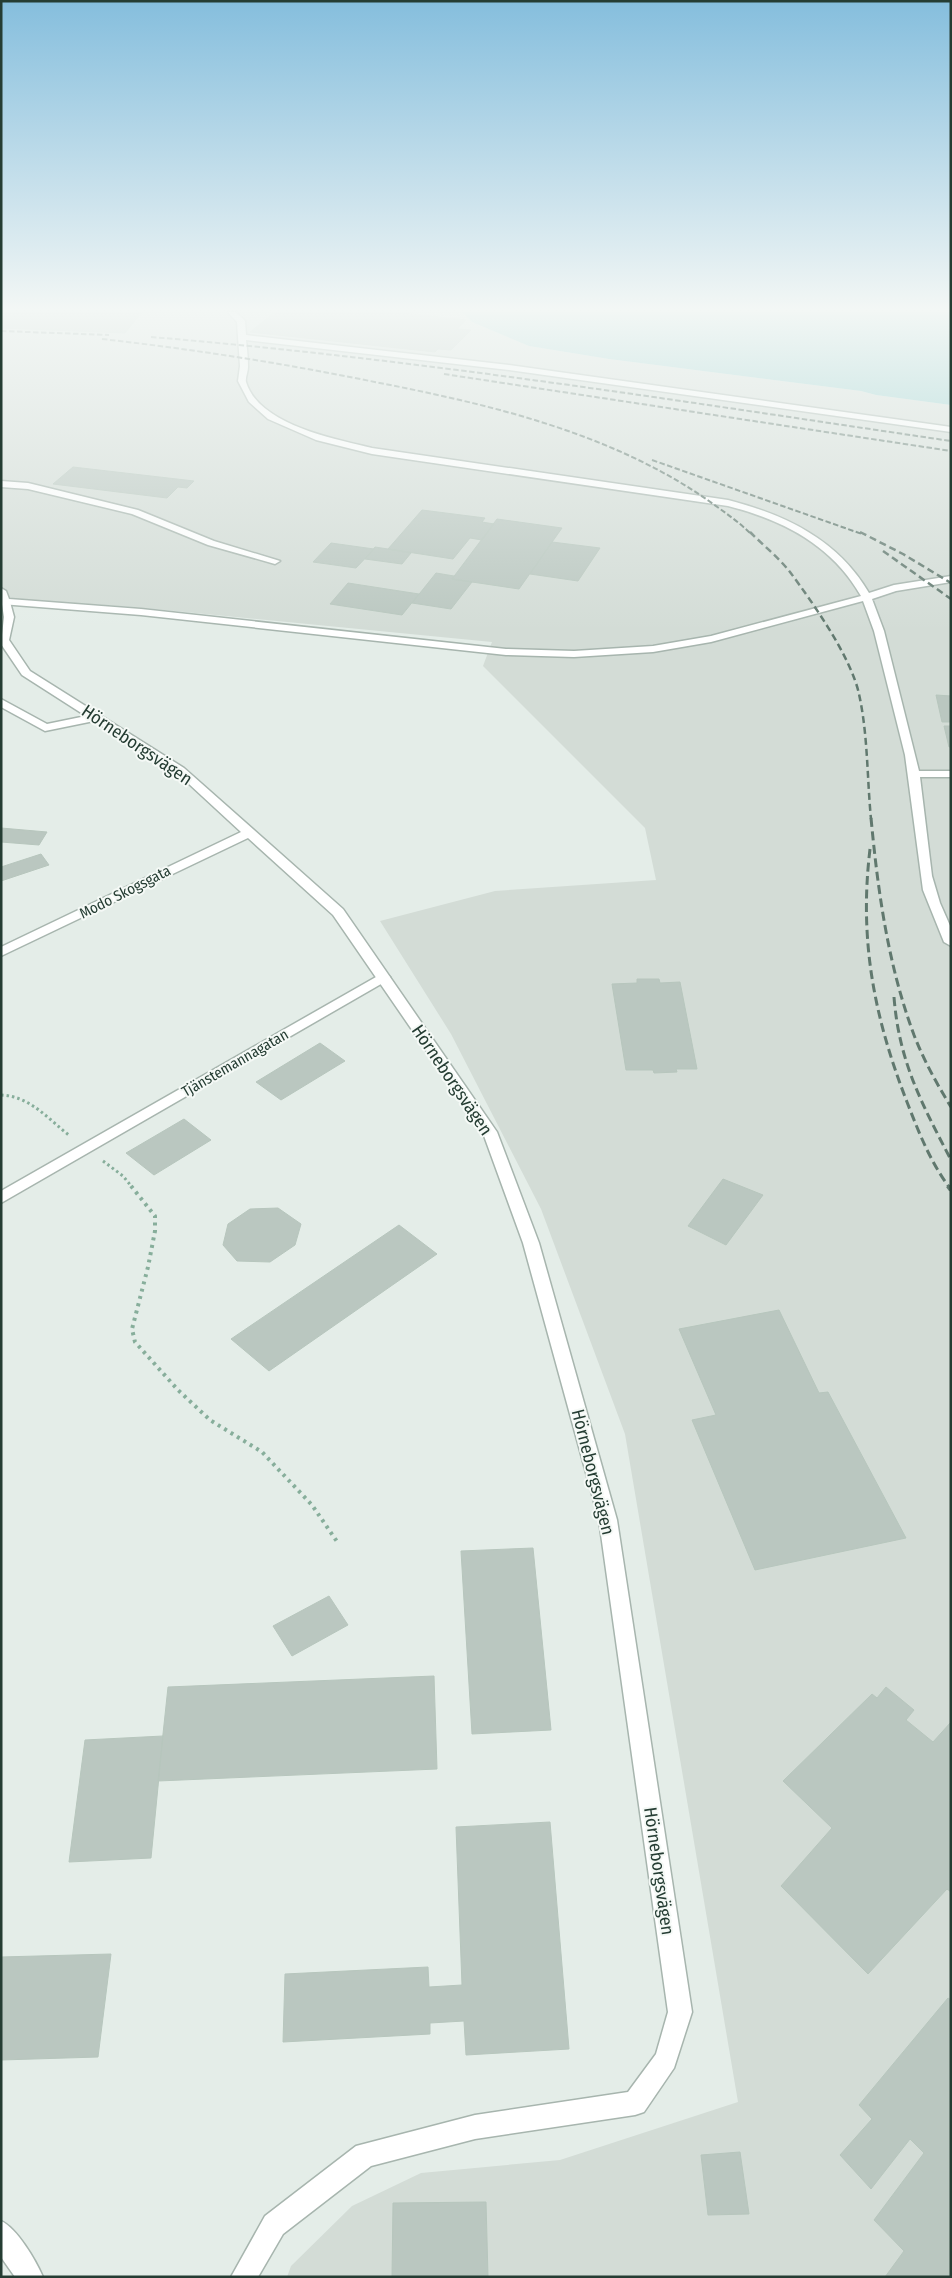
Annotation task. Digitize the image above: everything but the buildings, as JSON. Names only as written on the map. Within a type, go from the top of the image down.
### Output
[{"type":"street","points":[[272,418],[319,438],[372,452],[674,494],[751,508],[786,522],[821,542],[846,565],[867,598],[879,633],[914,774],[922,855],[929,892],[951,942]]},
{"type":"street","points":[[870,418],[951,430]]},
{"type":"street","points":[[1,484],[28,486],[135,512],[211,543],[275,561]]},
{"type":"street","points":[[3,598],[506,652],[574,654],[653,649],[712,639],[867,598],[894,588],[951,579]]},
{"type":"street","name":"Hörneborgsvägen","points":[[3,598],[9,617],[4,640],[26,673],[180,770],[338,912],[490,1132],[531,1243],[559,1338],[608,1520],[680,2012],[666,2060],[635,2103],[475,2126],[365,2155],[274,2224],[244,2277]]},
{"type":"street","points":[[1,702],[44,728],[96,717]]},
{"type":"street","points":[[914,774],[951,774]]},
{"type":"street","name":"Modo Skogsgata","points":[[1,952],[250,832]]},
{"type":"street","name":"Tjänstemannagatan","points":[[1,1198],[383,977]]},
{"type":"street","points":[[1,2234],[30,2277]]},
{"type":"path","points":[[1,1095],[9,1094],[32,1105],[124,1176],[155,1216],[155,1232],[148,1267],[132,1329],[135,1342],[178,1390],[210,1420],[262,1452],[312,1505],[338,1542]]},
{"type":"shaded area","points":[[1,418],[951,418],[951,2277],[287,2277],[291,2266],[352,2206],[421,2173],[560,2160],[738,2102],[625,1434],[541,1209],[451,1034],[380,921],[495,891],[656,880],[645,828],[483,666],[492,642],[134,607],[1,598]]},
{"type":"railway","points":[[528,418],[589,439],[631,456],[671,477],[709,501],[751,534]]},
{"type":"railway","points":[[736,418],[951,451]]},
{"type":"railway","points":[[797,418],[951,441]]},
{"type":"railway","points":[[652,460],[862,534]]},
{"type":"railway","points":[[750,532],[790,572],[820,614],[840,647],[855,679],[862,709],[866,741],[871,819]]},
{"type":"railway","points":[[860,532],[903,554],[951,583]]},
{"type":"railway","points":[[883,551],[951,599]]},
{"type":"railway","points":[[871,818],[885,928],[897,982],[918,1045],[951,1107]]},
{"type":"railway","points":[[870,849],[866,915],[868,947],[878,1009],[895,1070],[911,1113],[931,1157],[949,1187]]},
{"type":"railway","points":[[894,997],[901,1042],[907,1062],[922,1101],[951,1160]]},
{"type":"railway","points":[[948,1186],[951,1190]]}]
